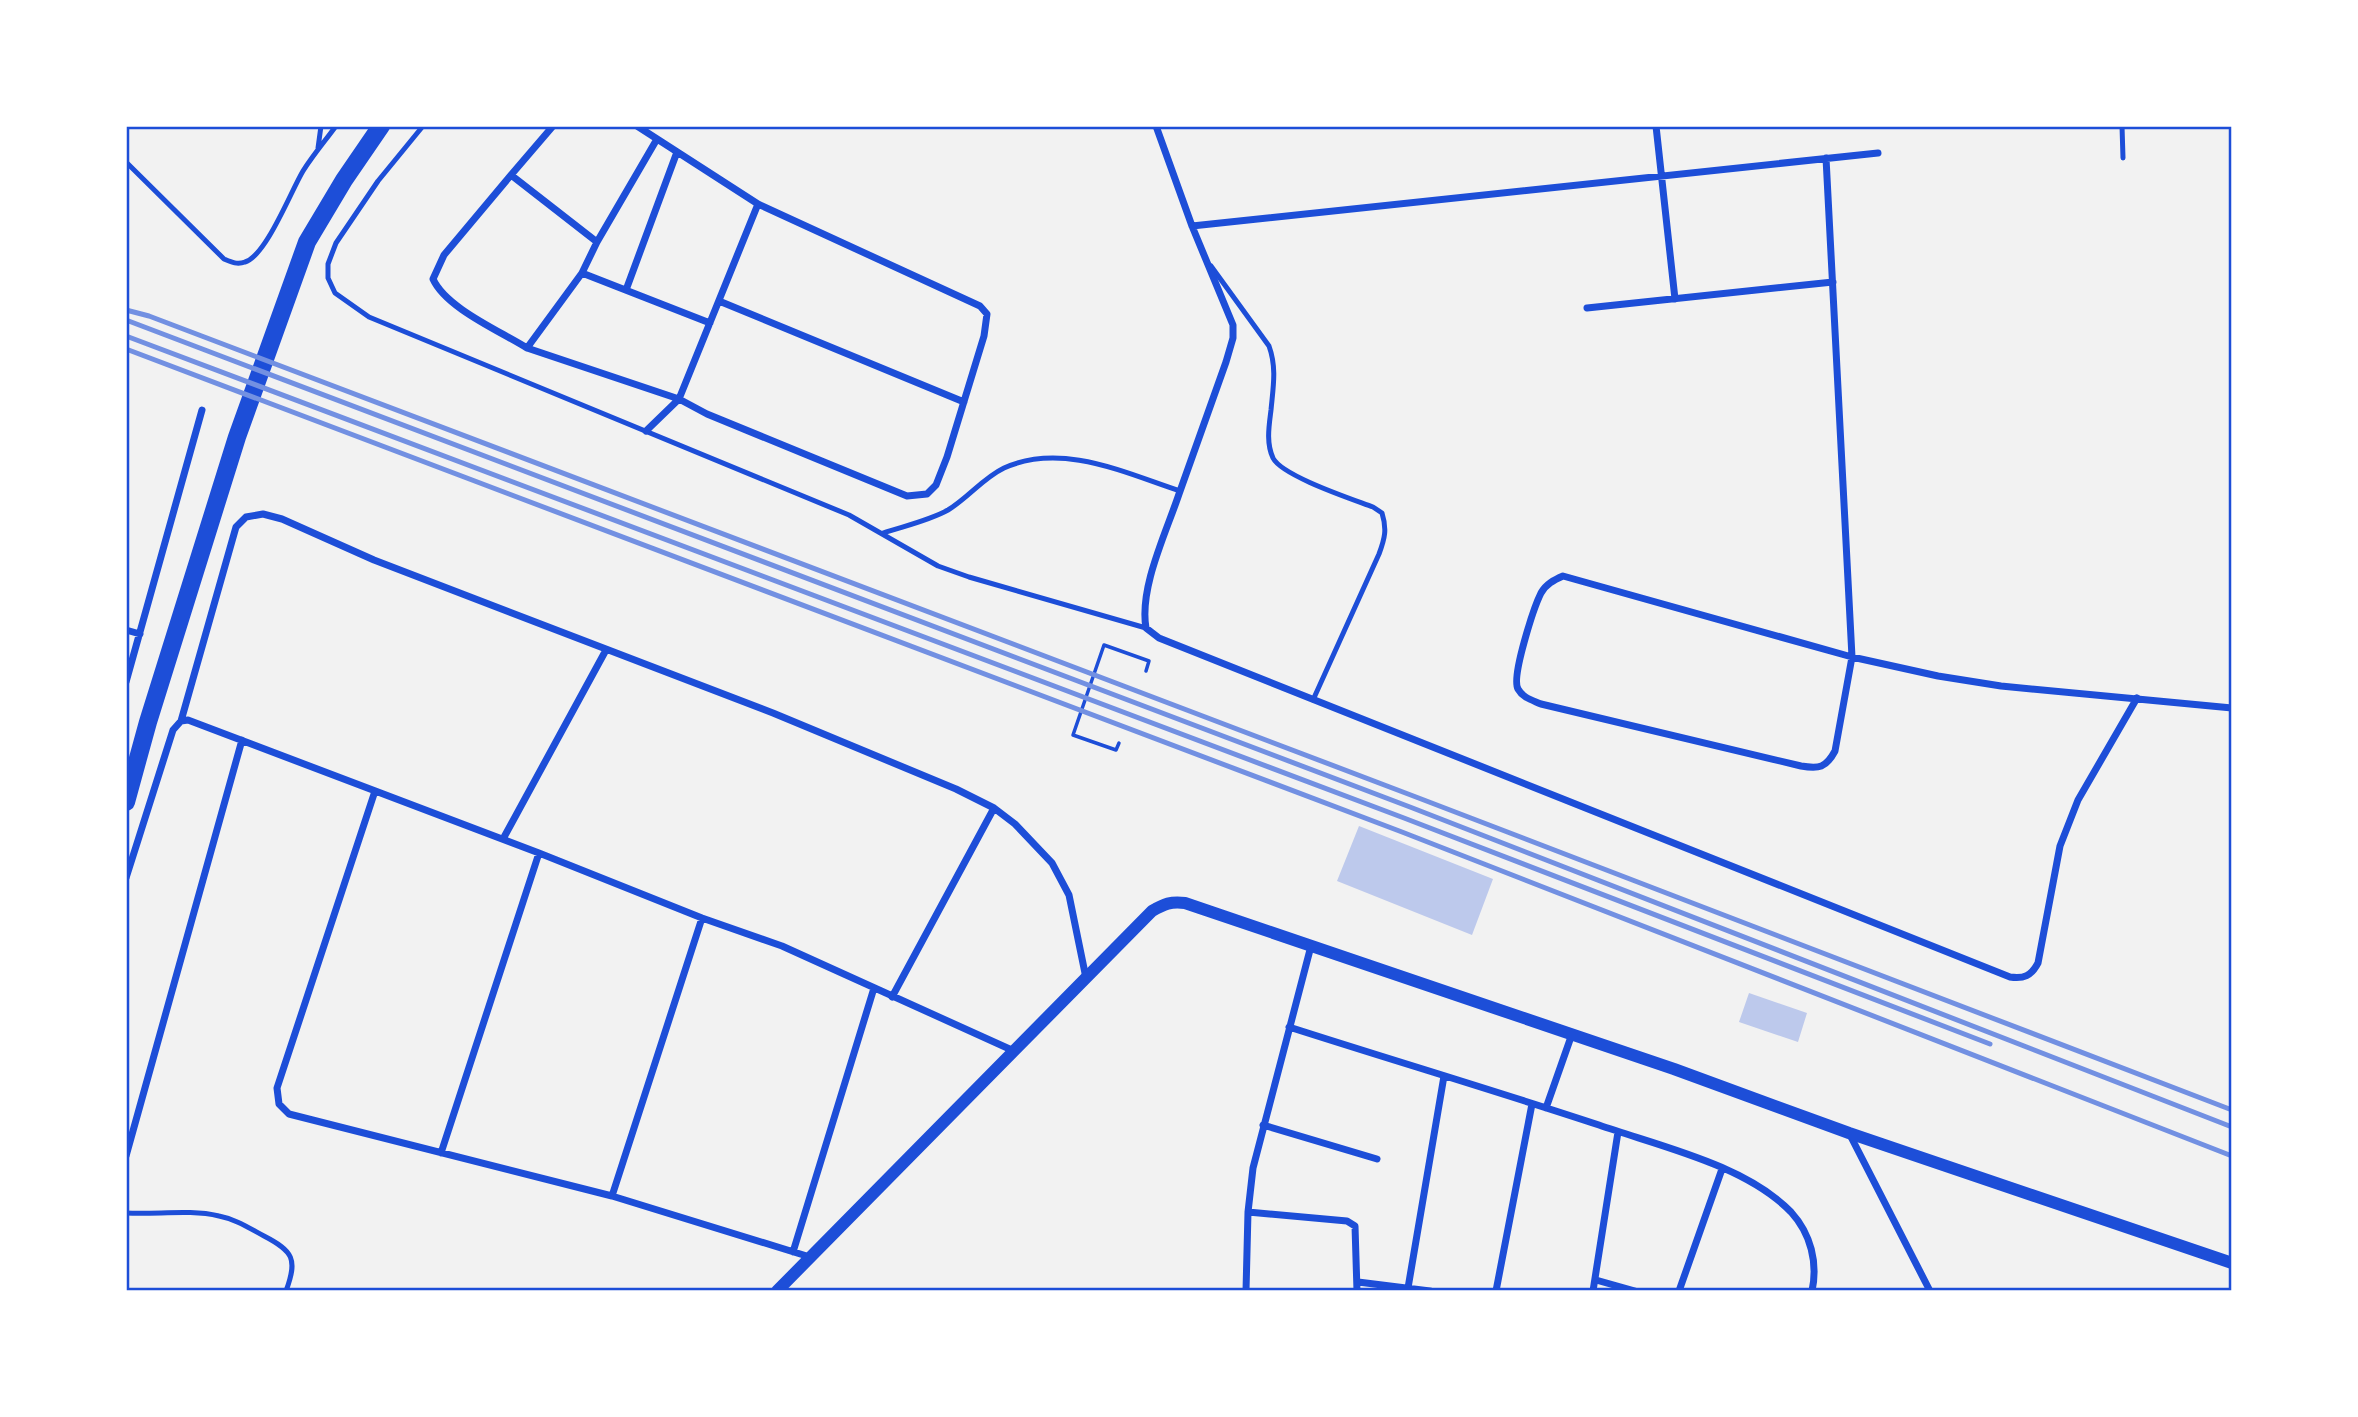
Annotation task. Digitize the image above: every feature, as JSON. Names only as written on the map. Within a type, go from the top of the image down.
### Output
[{"type":"main road","points":[[126,802],[148,722],[237,437],[307,242],[344,180],[381,126]]},
{"type":"street","points":[[553,126],[444,255],[433,279],[438,289],[456,305],[527,348],[679,399],[707,414],[907,496],[927,494],[936,485],[947,457],[987,324],[987,314],[980,306],[758,204],[636,126]]},
{"type":"street","points":[[1156,126],[1192,226],[1233,325],[1233,338],[1159,552],[1146,599],[1146,628],[1159,638],[2010,977],[2021,979],[2033,973],[2038,963],[2060,846],[2078,800],[2137,698]]},
{"type":"street","points":[[1656,126],[1675,299]]},
{"type":"street","points":[[527,348],[582,273],[657,139]]},
{"type":"street","points":[[626,290],[677,152]]},
{"type":"street","points":[[1192,226],[1878,153]]},
{"type":"street","points":[[1826,158],[1852,657],[1835,751],[1828,764],[1818,768],[1801,766],[1541,704],[1526,698],[1516,688],[1515,674],[1541,593],[1551,581],[1563,576],[1852,657],[1938,676],[2001,686],[2232,708]]},
{"type":"street","points":[[511,175],[597,242]]},
{"type":"street","points":[[646,431],[679,399],[758,204]]},
{"type":"street","points":[[582,273],[710,323]]},
{"type":"street","points":[[1587,308],[1833,282]]},
{"type":"street","points":[[719,301],[964,402]]},
{"type":"street","points":[[126,682],[202,410]]},
{"type":"street","points":[[126,878],[173,730],[181,721],[236,527],[247,517],[263,514],[282,519],[374,560],[773,713],[956,789],[994,808],[1038,846],[1052,863],[1069,895],[1086,979]]},
{"type":"street","points":[[126,630],[140,634]]},
{"type":"street","points":[[503,839],[606,650]]},
{"type":"street","points":[[181,721],[194,722],[702,918],[782,946],[1014,1051]]},
{"type":"street","points":[[126,1156],[242,740]]},
{"type":"street","points":[[375,791],[277,1088],[279,1104],[289,1114],[612,1196],[810,1257]]},
{"type":"street","points":[[892,996],[994,808]]},
{"type":"street","points":[[441,1153],[539,853]]},
{"type":"street","points":[[776,1291],[1152,911],[1164,904],[1175,902],[1185,903],[1572,1034],[1849,1133],[2232,1264]]},
{"type":"street","points":[[612,1196],[702,918]]},
{"type":"street","points":[[1246,1291],[1248,1212],[1253,1168],[1311,946]]},
{"type":"street","points":[[793,1252],[874,988]]},
{"type":"street","points":[[1289,1027],[1618,1132],[1722,1169],[1755,1184],[1792,1213],[1806,1235],[1813,1252],[1815,1279],[1812,1291]]},
{"type":"street","points":[[1546,1108],[1572,1034]]},
{"type":"street","points":[[1408,1288],[1444,1076]]},
{"type":"street","points":[[1496,1291],[1532,1104]]},
{"type":"street","points":[[1263,1125],[1377,1159]]},
{"type":"street","points":[[1593,1291],[1618,1132]]},
{"type":"street","points":[[1849,1133],[1930,1291]]},
{"type":"street","points":[[1679,1291],[1722,1169]]},
{"type":"street","points":[[1248,1212],[1347,1221],[1355,1226],[1357,1291]]},
{"type":"street","points":[[1595,1280],[1635,1291]]},
{"type":"street","points":[[1358,1282],[1430,1291]]},
{"type":"lane","points":[[317,151],[321,126]]},
{"type":"lane","points":[[126,163],[224,259],[234,263],[246,262],[254,257],[268,239],[298,181],[336,126]]},
{"type":"lane","points":[[423,126],[378,181],[335,243],[328,264],[328,278],[335,293],[369,317],[849,515],[938,566],[1146,628]]},
{"type":"lane","points":[[2122,126],[2123,158]]},
{"type":"lane","points":[[1209,264],[1269,346],[1272,354],[1275,374],[1268,438],[1273,457],[1279,466],[1296,476],[1374,508],[1382,513],[1386,526],[1379,554],[1313,700]]},
{"type":"lane","points":[[883,533],[936,516],[951,508],[1002,469],[1037,459],[1085,460],[1180,491]]},
{"type":"lane","points":[[126,1213],[207,1214],[238,1222],[283,1246],[292,1258],[292,1274],[286,1291]]},
{"type":"path","points":[[1119,743],[1116,750],[1073,735],[1104,645],[1149,662],[1146,671]]},
{"type":"building","points":[[1359,826],[1493,879],[1472,935],[1337,881]]},
{"type":"building","points":[[1749,993],[1807,1013],[1798,1042],[1739,1022]]},
{"type":"railway","points":[[126,310],[149,316],[1416,797],[2232,1110]]},
{"type":"railway","points":[[126,320],[1410,807],[2232,1127]]},
{"type":"railway","points":[[126,336],[1404,818],[1990,1044]]},
{"type":"railway","points":[[126,349],[1402,832],[2232,1156]]}]
